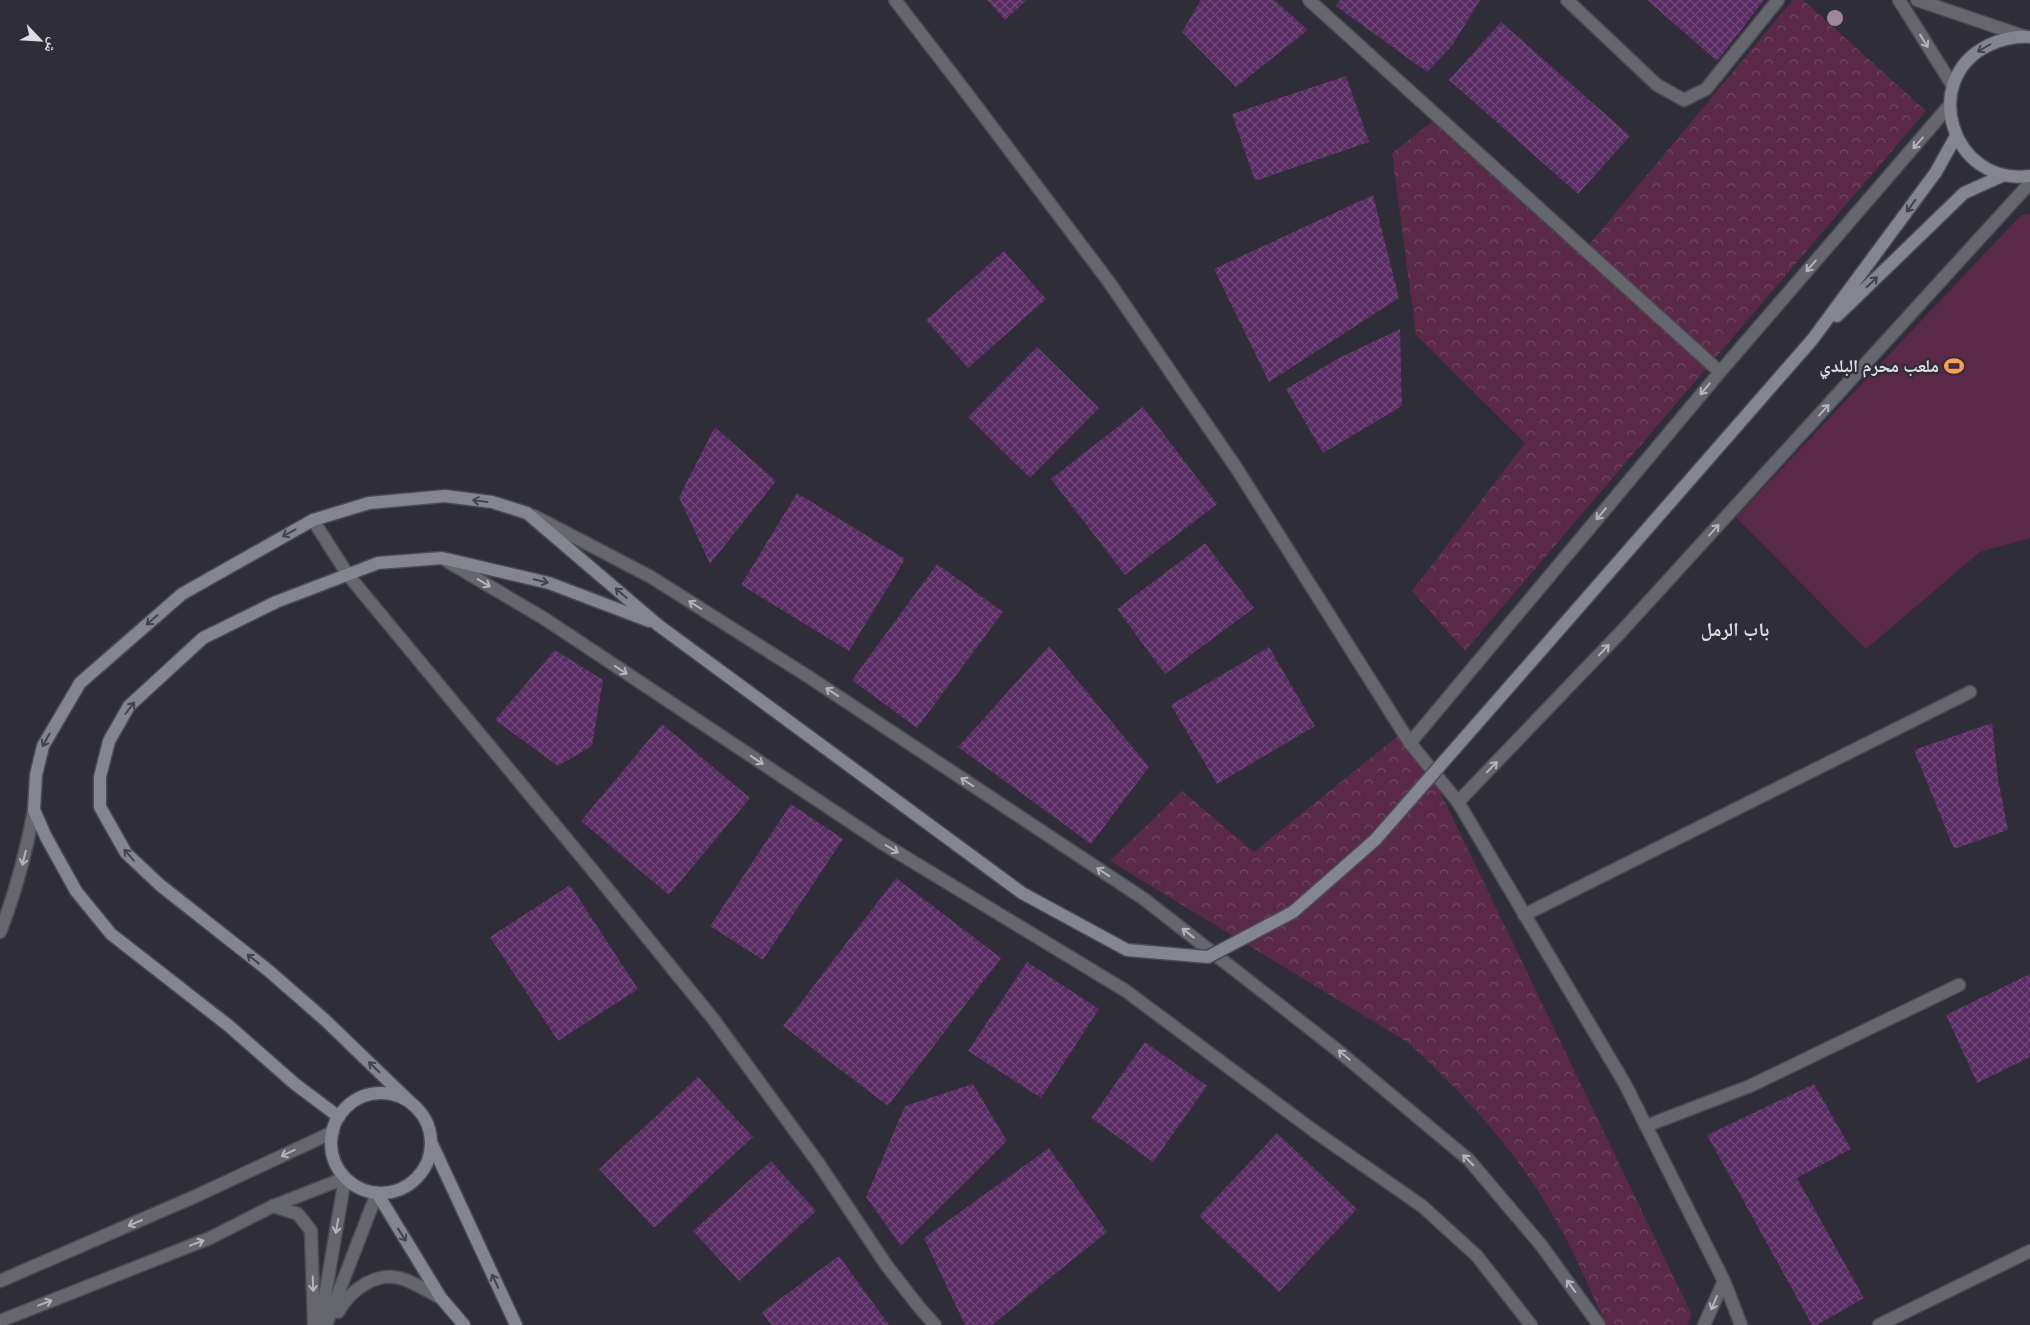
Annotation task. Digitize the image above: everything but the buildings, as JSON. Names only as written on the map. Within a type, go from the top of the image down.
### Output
[{"type":"street","points":[[895,0],[1109,282],[1237,469],[1410,743],[1458,802],[1625,1084],[1724,1281],[1741,1325]]},
{"type":"street","points":[[1309,0],[1720,372]]},
{"type":"street","points":[[1568,0],[1657,85],[1684,100],[1706,89],[1778,0]]},
{"type":"street","points":[[1898,0],[1953,86]]},
{"type":"street","points":[[1917,0],[2027,37]]},
{"type":"street","points":[[2027,37],[2000,40],[1979,50],[1963,66],[1953,86],[1950,106],[1951,122],[1956,136],[1968,154],[1984,167],[2004,175],[2020,178],[2030,176]]},
{"type":"street","points":[[1410,743],[1720,372],[1950,106]]},
{"type":"street","points":[[527,512],[658,625],[1022,893],[1127,950],[1208,957],[1293,912],[1375,840],[1812,340],[1936,172],[1956,136]]},
{"type":"street","points":[[1812,340],[1964,193],[2004,175]]},
{"type":"street","points":[[1458,802],[1620,633],[2030,183]]},
{"type":"street","points":[[0,932],[25,857],[34,810],[36,775],[43,746],[80,683],[182,594],[313,520],[369,503],[445,496],[492,502],[527,512],[651,577],[809,677],[1144,899],[1336,1049],[1469,1160],[1541,1245],[1599,1325]]},
{"type":"street","points":[[313,520],[348,574],[714,1020],[820,1164],[887,1266],[935,1325]]},
{"type":"street","points":[[516,1325],[431,1142],[428,1126],[421,1112],[325,1020],[269,971],[160,885],[126,853],[100,807],[100,777],[109,741],[130,706],[203,638],[276,602],[378,563],[442,558],[549,583],[658,625]]},
{"type":"street","points":[[442,558],[545,620],[882,843],[1126,992],[1314,1131],[1422,1206],[1477,1256],[1532,1325]]},
{"type":"street","points":[[1524,915],[1970,692]]},
{"type":"street","points":[[34,810],[46,837],[76,891],[111,934],[229,1026],[295,1084],[339,1117]]},
{"type":"street","points":[[1646,1126],[1750,1086],[1959,985]]},
{"type":"street","points":[[409,1101],[395,1094],[378,1093],[363,1096],[349,1105],[339,1117],[333,1132],[332,1149],[336,1164],[346,1178],[354,1185],[377,1193],[393,1192],[409,1185],[421,1174],[429,1158],[431,1142]]},
{"type":"street","points":[[0,1281],[196,1196],[333,1132]]},
{"type":"street","points":[[0,1320],[210,1238],[273,1206],[346,1178]]},
{"type":"street","points":[[320,1325],[346,1178]]},
{"type":"street","points":[[377,1193],[441,1298],[464,1325]]},
{"type":"street","points":[[328,1325],[377,1193]]},
{"type":"street","points":[[273,1206],[298,1214],[311,1231],[314,1325]]},
{"type":"street","points":[[1879,1325],[2030,1250]]},
{"type":"street","points":[[328,1325],[345,1300],[359,1286],[376,1279],[394,1278],[405,1280],[441,1298]]},
{"type":"street","points":[[1704,1325],[1724,1281]]},
{"type":"green space","points":[[1793,0],[1803,0],[1926,111],[1465,651],[1412,591],[1525,443],[1416,335],[1392,153],[1443,113],[1587,247]]},
{"type":"green space","name":"ملعب محرم البلدي","points":[[2030,214],[2030,538],[1980,552],[1866,649],[1736,517],[2021,215]]},
{"type":"green space","points":[[1409,727],[1692,1315],[1687,1325],[1606,1325],[1570,1246],[1532,1182],[1514,1156],[1474,1108],[1430,1063],[1407,1042],[1110,861],[1182,791],[1254,852]]},
{"type":"place","name":"ملعب محرم البلدي","points":[[1954,366]]},
{"type":"district","name":"باب الرمل","points":[[1735,629]]}]
